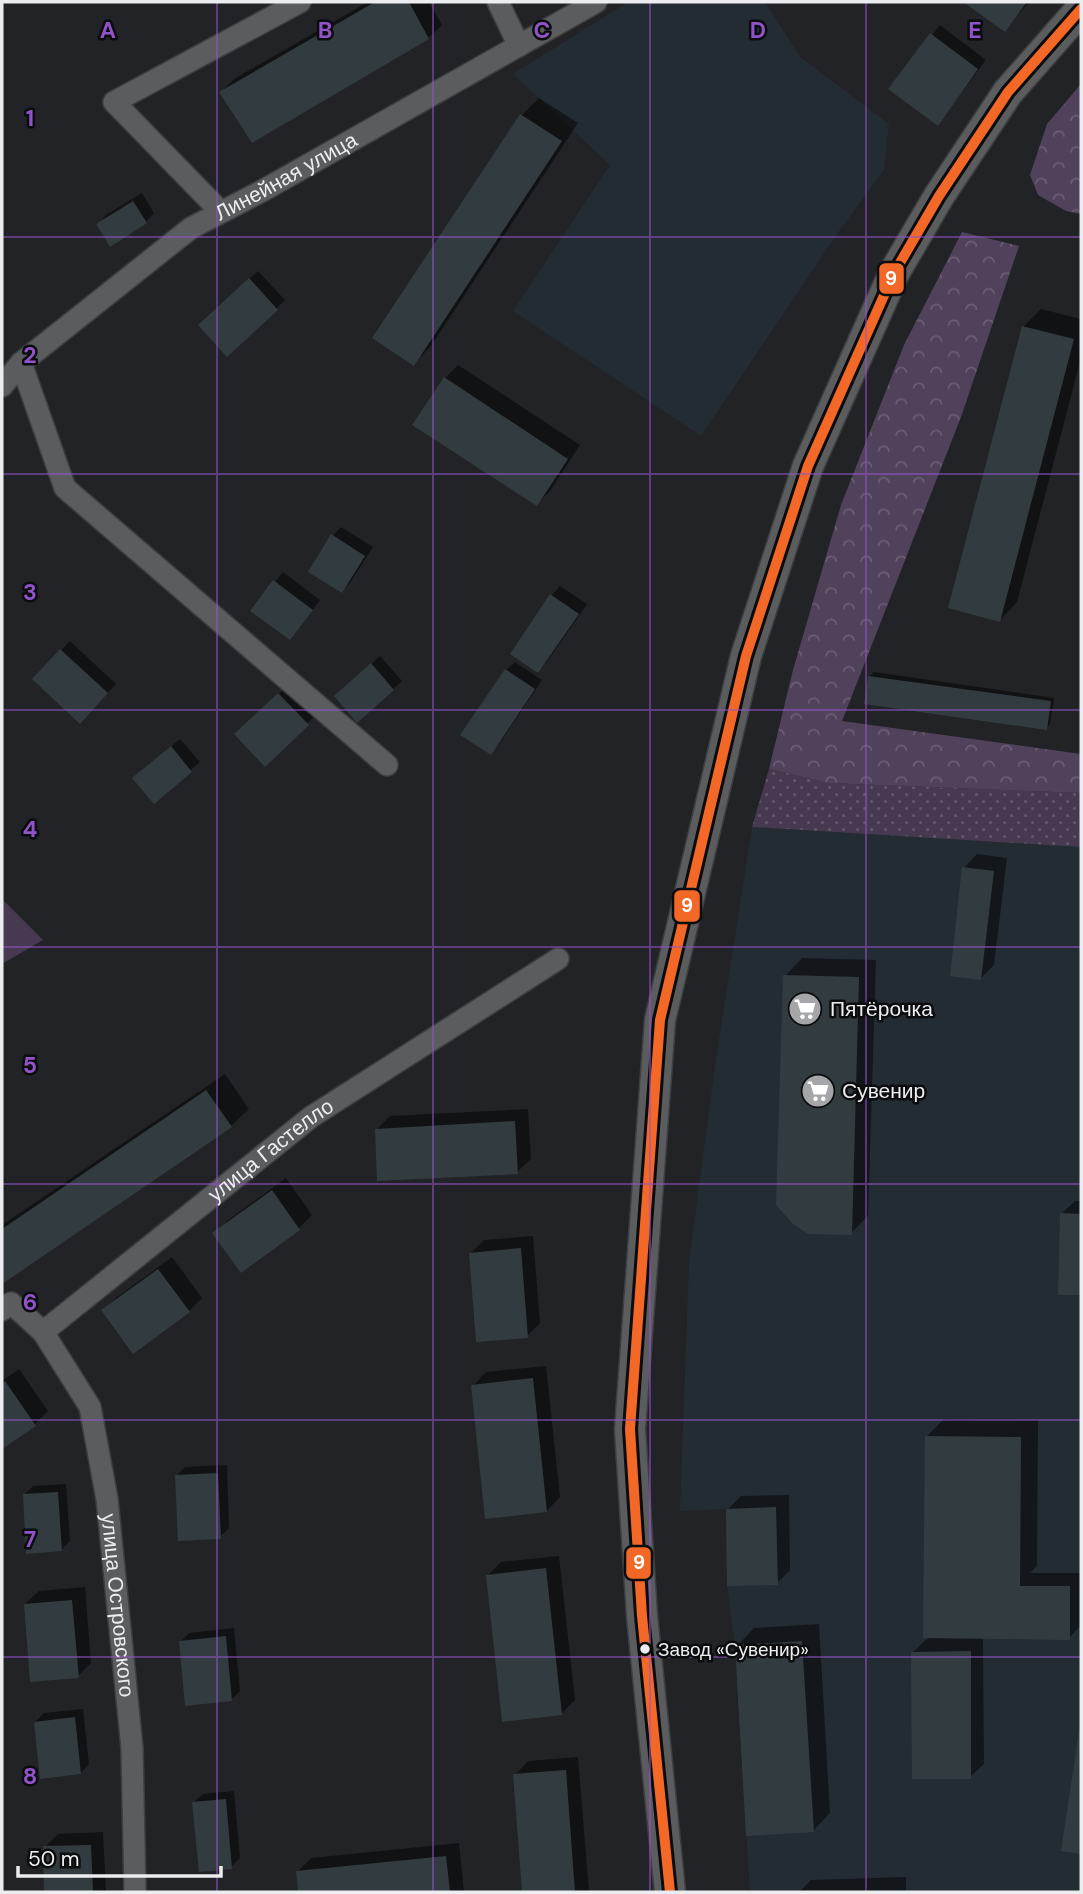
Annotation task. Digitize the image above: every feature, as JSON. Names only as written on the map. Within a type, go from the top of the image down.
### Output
[{"type":"main road","points":[[670,1892],[643,1629],[630,1429],[660,1020],[746,656],[808,466],[894,273],[939,196],[1008,92],[1081,9]]},
{"type":"street","points":[[221,212],[114,102],[300,2]]},
{"type":"street","points":[[498,2],[519,46]]},
{"type":"street","name":"Линейная улица","points":[[2,386],[22,363],[191,228],[596,2]]},
{"type":"street","points":[[22,363],[65,488],[387,765]]},
{"type":"street","name":"улица Гастелло","points":[[43,1332],[311,1117],[558,959]]},
{"type":"street","points":[[2,1310],[11,1303],[43,1332]]},
{"type":"street","name":"улица Островского","points":[[43,1332],[90,1407],[107,1499],[132,1748],[135,1892]]},
{"type":"shaded area","points":[[628,2],[765,2],[800,57],[889,124],[884,170],[837,234],[701,436],[513,311],[610,165],[513,74]]},
{"type":"shaded area","points":[[769,769],[828,783],[1081,793],[1081,847],[752,827]]},
{"type":"shaded area","points":[[752,827],[1081,847],[1081,1892],[750,1892],[735,1645],[727,1586],[726,1509],[680,1511],[689,1262],[716,1059]]},
{"type":"shaded area","points":[[2,899],[43,940],[2,964]]},
{"type":"green space","points":[[1081,84],[1081,214],[1066,211],[1038,195],[1030,175],[1047,124]]},
{"type":"green space","points":[[962,232],[1019,246],[961,417],[842,721],[1081,754],[1081,793],[828,783],[769,769],[793,670],[841,505],[904,345]]},
{"type":"building","points":[[375,2],[409,2],[429,39],[252,143],[219,92]]},
{"type":"building","points":[[963,2],[1027,2],[1005,32]]},
{"type":"building","points":[[930,33],[978,69],[938,126],[888,89]]},
{"type":"building","points":[[520,114],[562,141],[414,366],[372,338]]},
{"type":"building","points":[[133,201],[147,223],[110,247],[96,224]]},
{"type":"building","points":[[249,278],[278,310],[227,357],[198,325]]},
{"type":"building","points":[[1022,326],[1074,339],[1000,622],[948,608]]},
{"type":"building","points":[[444,377],[568,459],[537,506],[412,425]]},
{"type":"building","points":[[331,534],[365,556],[342,593],[308,572]]},
{"type":"building","points":[[273,580],[313,610],[290,640],[250,611]]},
{"type":"building","points":[[550,594],[579,614],[538,673],[510,654]]},
{"type":"building","points":[[60,649],[108,693],[80,724],[32,679]]},
{"type":"building","points":[[371,663],[394,690],[357,723],[334,696]]},
{"type":"building","points":[[505,669],[535,689],[491,755],[460,735]]},
{"type":"building","points":[[868,676],[1051,701],[1047,730],[864,704]]},
{"type":"building","points":[[278,693],[309,725],[265,767],[234,734]]},
{"type":"building","points":[[171,746],[192,772],[154,804],[132,778]]},
{"type":"building","points":[[962,867],[994,871],[981,980],[950,976]]},
{"type":"building","name":"Сувенир","points":[[783,975],[859,977],[852,1235],[808,1234],[792,1223],[776,1205]]},
{"type":"building","points":[[206,1090],[232,1127],[2,1284],[2,1229]]},
{"type":"building","points":[[515,1121],[518,1174],[377,1181],[375,1129]]},
{"type":"building","points":[[272,1190],[300,1230],[241,1273],[212,1233]]},
{"type":"building","points":[[1060,1213],[1081,1214],[1081,1295],[1058,1295]]},
{"type":"building","points":[[521,1248],[528,1338],[476,1342],[469,1253]]},
{"type":"building","points":[[158,1269],[190,1312],[133,1354],[101,1310]]},
{"type":"building","points":[[533,1378],[547,1512],[485,1519],[471,1385]]},
{"type":"building","points":[[5,1381],[36,1426],[2,1449],[2,1383]]},
{"type":"building","points":[[925,1436],[1021,1437],[1020,1586],[1070,1586],[1070,1640],[923,1638]]},
{"type":"building","points":[[218,1473],[221,1539],[178,1541],[175,1475]]},
{"type":"building","points":[[58,1492],[62,1551],[26,1554],[23,1494]]},
{"type":"building","points":[[776,1507],[778,1585],[727,1586],[726,1509]]},
{"type":"building","points":[[546,1568],[562,1715],[502,1722],[486,1575]]},
{"type":"building","points":[[72,1600],[79,1678],[30,1682],[24,1604]]},
{"type":"building","points":[[226,1636],[232,1701],[185,1706],[179,1641]]},
{"type":"building","points":[[802,1641],[814,1832],[746,1836],[735,1645]]},
{"type":"building","points":[[971,1651],[971,1779],[912,1779],[911,1652]]},
{"type":"building","points":[[75,1717],[81,1774],[40,1779],[34,1722]]},
{"type":"building","points":[[1081,1725],[1081,1854],[1061,1851]]},
{"type":"building","points":[[566,1770],[575,1892],[522,1892],[513,1774]]},
{"type":"building","points":[[226,1799],[232,1869],[199,1872],[192,1802]]},
{"type":"building","points":[[91,1845],[93,1892],[44,1892],[43,1846]]},
{"type":"building","points":[[446,1856],[450,1892],[298,1892],[296,1871]]},
{"type":"transit line","name":"9","points":[[670,1892],[642,1616],[630,1429],[660,1020],[746,656],[808,466],[894,273],[939,196],[1008,92],[1081,9]]},
{"type":"place","name":"Пятёрочка","points":[[805,1009]]},
{"type":"place","name":"Сувенир","points":[[818,1091]]},
{"type":"place","name":"Завод «Сувенир»","points":[[645,1649]]}]
